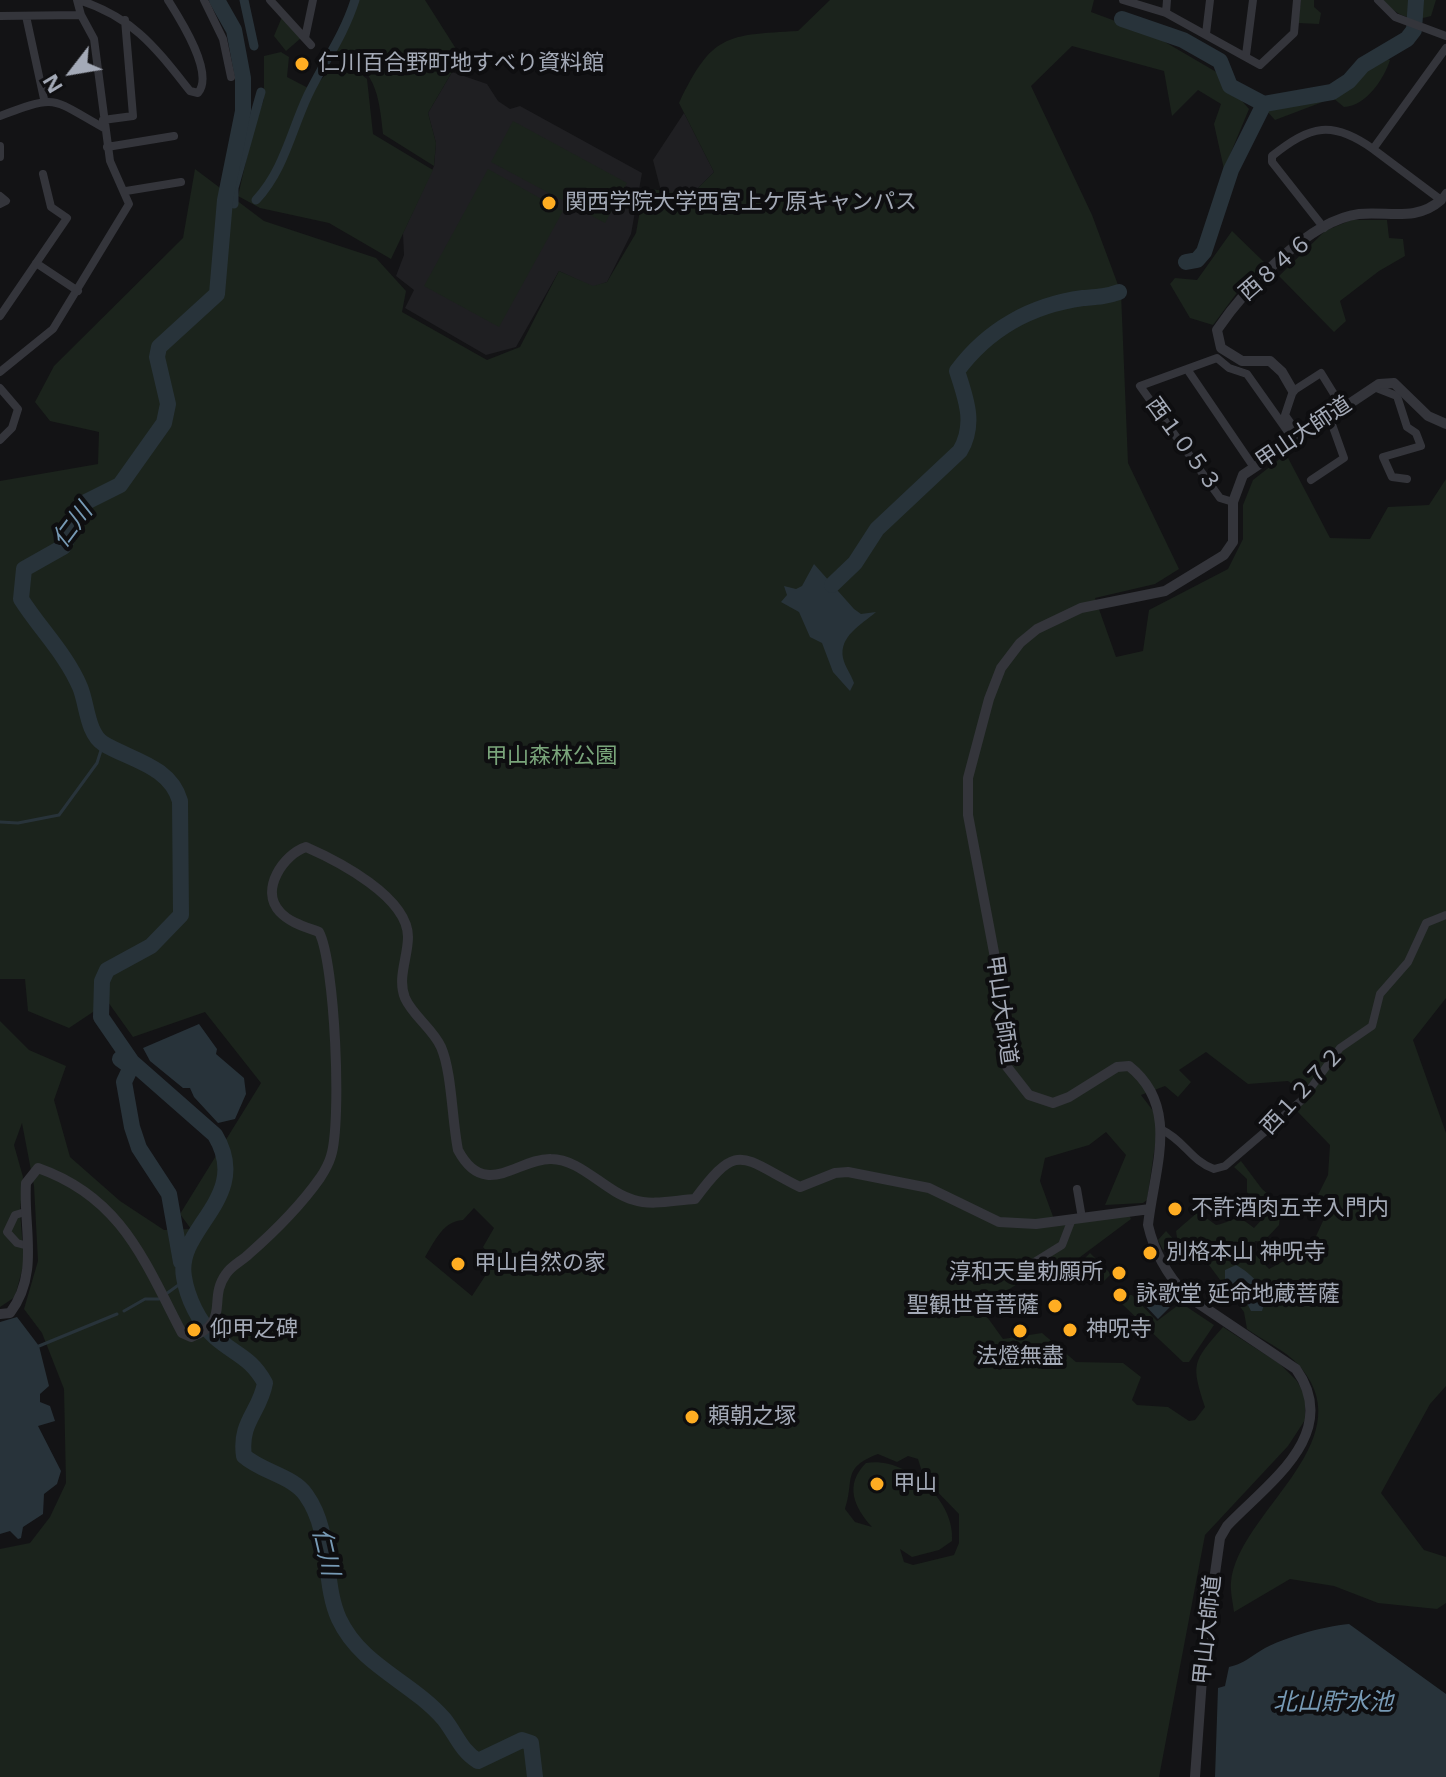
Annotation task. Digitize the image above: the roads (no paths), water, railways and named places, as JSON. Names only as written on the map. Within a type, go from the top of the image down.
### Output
[{"type":"street","points":[[0,372],[53,329],[121,222],[129,204],[126,191],[110,161],[94,39],[81,15],[78,0],[112,11],[125,20],[190,91],[198,93],[203,85],[202,70],[184,25],[168,0]]},
{"type":"street","points":[[204,0],[223,39],[231,77]]},
{"type":"street","points":[[270,0],[308,42],[313,0]]},
{"type":"street","points":[[1123,0],[1166,13],[1260,65],[1294,33],[1297,0]]},
{"type":"street","points":[[1166,13],[1167,0]]},
{"type":"street","points":[[1206,34],[1210,0]]},
{"type":"street","points":[[1246,55],[1253,0]]},
{"type":"street","points":[[1378,0],[1395,17],[1446,36]]},
{"type":"street","points":[[0,16],[81,15]]},
{"type":"street","points":[[26,16],[44,99]]},
{"type":"street","points":[[0,116],[44,99],[54,100],[104,124],[133,116],[125,20]]},
{"type":"street","points":[[1373,149],[1446,48]]},
{"type":"street","points":[[1324,228],[1272,162],[1272,156],[1294,139],[1325,128],[1351,133],[1444,196]]},
{"type":"street","points":[[107,147],[174,136]]},
{"type":"street","points":[[0,146],[0,157]]},
{"type":"street","points":[[0,316],[4,302],[67,218],[51,207],[43,174]]},
{"type":"street","points":[[126,191],[181,182]]},
{"type":"street","name":"西８４６","points":[[1293,391],[1282,372],[1270,361],[1242,361],[1221,348],[1217,330],[1237,300],[1263,275],[1324,228],[1359,214],[1408,215],[1428,212],[1444,196]]},
{"type":"street","points":[[0,217],[1,201]]},
{"type":"street","points":[[36,263],[78,291]]},
{"type":"street","name":"西１０５３","points":[[1233,502],[1220,498],[1140,386],[1217,358],[1229,368],[1247,374],[1296,437]]},
{"type":"street","points":[[1187,369],[1253,466]]},
{"type":"street","points":[[1296,437],[1285,415],[1293,391],[1321,373],[1342,407]]},
{"type":"street","name":"甲山大師道","points":[[1195,1777],[1204,1651],[1220,1538],[1227,1526],[1298,1453],[1311,1418],[1311,1400],[1307,1385],[1296,1369],[1186,1295],[1173,1281],[1151,1240],[1150,1209],[1162,1114],[1136,1071],[1129,1066],[1117,1067],[1069,1097],[1053,1103],[1029,1095],[1004,1063],[1003,1000],[968,815],[968,778],[992,691],[1001,668],[1020,643],[1055,618],[1115,598],[1165,591],[1212,564],[1233,542],[1233,502],[1239,480],[1253,466],[1374,387],[1394,383],[1428,416],[1446,424]]},
{"type":"street","points":[[1374,387],[1397,396],[1407,427],[1416,433],[1421,446],[1383,457],[1392,477],[1407,479]]},
{"type":"street","points":[[0,388],[18,409],[12,428],[0,440]]},
{"type":"street","points":[[1311,480],[1344,458],[1329,416]]},
{"type":"street","points":[[0,1314],[10,1313],[19,1301],[30,1265],[25,1212],[26,1183],[38,1168],[90,1195],[122,1225],[182,1333],[191,1337],[203,1333],[213,1324],[218,1311],[220,1282],[229,1270],[275,1230],[320,1178],[331,1155],[334,1061],[325,944],[319,932],[291,921],[277,910],[273,898],[276,874],[283,861],[306,847],[363,878],[399,910],[408,935],[401,982],[405,998],[440,1045],[446,1061],[458,1150],[464,1162],[478,1171],[513,1173],[537,1160],[551,1159],[566,1162],[629,1199],[642,1203],[695,1199],[721,1164],[732,1159],[744,1159],[800,1187],[835,1173],[848,1172],[929,1188],[999,1222],[1036,1224],[1150,1209]]},
{"type":"street","name":"西１２７２","points":[[1162,1130],[1178,1137],[1195,1161],[1214,1169],[1225,1166],[1302,1100],[1340,1048],[1372,1026],[1380,994],[1408,962],[1426,923],[1446,915]]},
{"type":"street","points":[[1033,1263],[1062,1245],[1077,1219],[1077,1189]]},
{"type":"street","points":[[25,1212],[15,1215],[7,1232],[17,1243],[28,1246]]},
{"type":"water","points":[[814,564],[854,609],[861,614],[876,612],[844,643],[843,658],[854,683],[850,691],[833,672],[822,643],[810,637],[799,612],[781,602],[787,595],[784,586],[796,589],[802,586]]},
{"type":"water","points":[[199,1024],[217,1049],[216,1054],[244,1078],[246,1094],[235,1119],[218,1123],[194,1097],[190,1088],[183,1088],[150,1061],[143,1048]]},
{"type":"water","points":[[1236,1265],[1254,1278],[1262,1290],[1262,1311],[1251,1311],[1244,1297],[1225,1282],[1225,1270]]},
{"type":"water","points":[[1156,1289],[1172,1305],[1158,1319],[1142,1302]]},
{"type":"water","points":[[17,1317],[39,1346],[49,1386],[40,1394],[40,1402],[50,1406],[55,1421],[38,1426],[61,1471],[57,1484],[44,1494],[43,1514],[23,1527],[18,1539],[10,1531],[0,1534],[0,1322]]},
{"type":"water","name":"北山貯水池","points":[[1349,1624],[1446,1694],[1446,1777],[1215,1777],[1218,1688],[1225,1686],[1229,1667],[1288,1638]]},
{"type":"waterway","name":"仁川","points":[[217,0],[234,30],[243,78],[243,111],[225,200],[217,294],[159,347],[157,357],[168,404],[164,423],[120,485],[86,502],[63,547],[24,569],[21,599],[74,675],[98,739],[159,772],[175,789],[180,801],[181,915],[151,946],[107,970],[102,981],[101,1017],[132,1062],[215,1135],[224,1157],[225,1177],[220,1195],[190,1243],[184,1259],[184,1277],[191,1301],[204,1325],[248,1362],[265,1383],[244,1434],[244,1456],[293,1483],[306,1495],[320,1525],[334,1605],[348,1635],[360,1649],[431,1706],[467,1752],[478,1761],[522,1740],[531,1743],[535,1777]]},
{"type":"waterway","points":[[244,0],[254,46]]},
{"type":"waterway","points":[[256,200],[274,176],[308,95],[340,37],[355,0]]},
{"type":"waterway","points":[[1122,19],[1183,40],[1220,61],[1230,86],[1264,104],[1332,92],[1349,81],[1363,65],[1407,39],[1414,30],[1416,0]]},
{"type":"waterway","points":[[234,204],[234,188],[261,92]]},
{"type":"waterway","points":[[1186,262],[1197,260],[1204,252],[1231,170],[1264,104]]},
{"type":"waterway","points":[[832,585],[855,563],[877,529],[960,451],[968,431],[968,421],[957,371],[969,356],[997,331],[1029,313],[1064,301],[1119,292]]},
{"type":"waterway","points":[[0,822],[18,823],[59,815],[97,763],[103,744]]},
{"type":"waterway","name":"仁川","points":[[120,1059],[131,1067],[124,1082],[132,1127],[139,1148],[169,1194],[181,1262]]},
{"type":"waterway","points":[[166,1294],[184,1281]]},
{"type":"waterway","points":[[124,1311],[145,1299],[159,1299]]},
{"type":"waterway","points":[[39,1346],[117,1314]]},
{"type":"place","name":"仁川百合野町地すべり資料館","points":[[302,64]]},
{"type":"place","name":"関西学院大学西宮上ケ原キャンパス","points":[[549,203]]},
{"type":"place","name":"不許酒肉五辛入門内","points":[[1175,1209]]},
{"type":"place","name":"別格本山 神呪寺","points":[[1150,1253]]},
{"type":"place","name":"甲山自然の家","points":[[458,1264]]},
{"type":"place","name":"淳和天皇勅願所","points":[[1119,1273]]},
{"type":"place","name":"詠歌堂 延命地蔵菩薩","points":[[1120,1295]]},
{"type":"place","name":"聖観世音菩薩","points":[[1055,1306]]},
{"type":"place","name":"仰甲之碑","points":[[194,1330]]},
{"type":"place","name":"神呪寺","points":[[1070,1330]]},
{"type":"place","name":"法燈無盡","points":[[1020,1331]]},
{"type":"place","name":"頼朝之塚","points":[[692,1417]]},
{"type":"place","name":"甲山","points":[[877,1484]]},
{"type":"park label","name":"甲山森林公園","points":[[551,757]]}]
